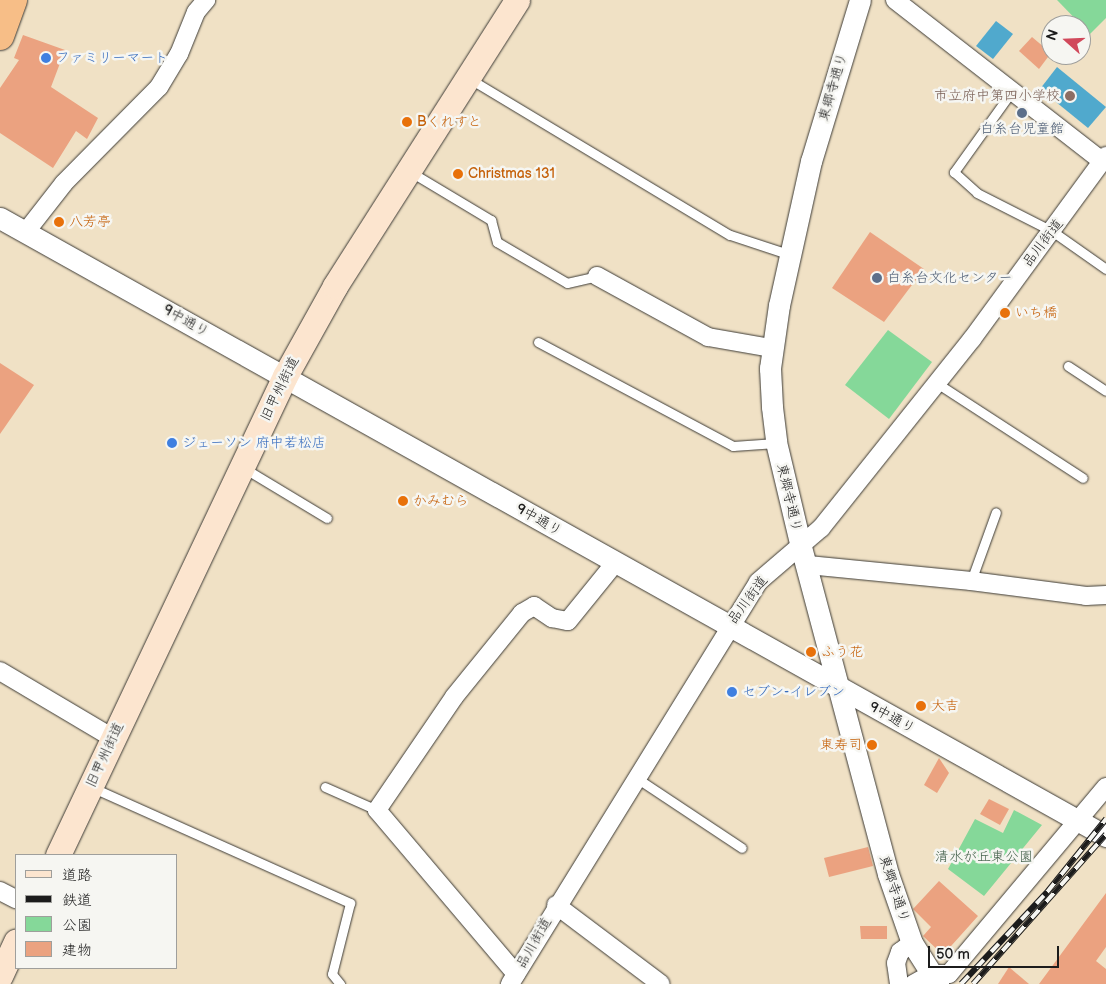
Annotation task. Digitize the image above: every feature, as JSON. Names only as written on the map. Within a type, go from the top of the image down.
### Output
[{"type":"highway","points":[[0,36],[13,0]]},
{"type":"main road","name":"旧甲州街道","points":[[58,854],[285,376],[335,286],[517,0]]},
{"type":"main road","points":[[0,976],[15,944]]},
{"type":"street","points":[[25,233],[64,183],[159,87],[179,54],[196,12],[206,0]]},
{"type":"street","name":"東郷寺通り","points":[[860,0],[812,161],[791,255],[772,348],[772,408],[776,442],[804,556],[888,874],[927,981]]},
{"type":"street","points":[[895,0],[1012,91],[1104,159]]},
{"type":"street","name":"品川街道","points":[[513,979],[556,905],[728,626],[758,582],[781,560],[804,556],[821,528],[1052,231],[1104,159]]},
{"type":"street","name":"9中通り","points":[[0,218],[1106,836]]},
{"type":"street","points":[[597,276],[708,337],[772,348]]},
{"type":"street","points":[[804,556],[1086,596],[1106,594]]},
{"type":"street","points":[[513,979],[378,810],[454,697],[522,614],[534,606],[552,618],[568,621],[615,563]]},
{"type":"street","points":[[0,671],[113,738]]},
{"type":"street","points":[[927,981],[949,974],[963,959],[1106,787]]},
{"type":"street","points":[[0,891],[15,898]]},
{"type":"street","points":[[556,905],[661,984]]},
{"type":"street","points":[[899,984],[896,963],[900,952],[912,943]]},
{"type":"lane","points":[[469,78],[730,235],[791,255]]},
{"type":"lane","points":[[1012,91],[954,172],[977,194],[1052,231],[1106,269]]},
{"type":"lane","points":[[408,171],[491,220],[497,242],[567,283],[597,276]]},
{"type":"lane","points":[[538,342],[733,446],[776,442]]},
{"type":"lane","points":[[1068,366],[1106,391]]},
{"type":"lane","points":[[935,382],[1083,478]]},
{"type":"lane","points":[[242,467],[327,518]]},
{"type":"lane","points":[[971,581],[996,512]]},
{"type":"lane","points":[[635,777],[742,848]]},
{"type":"lane","points":[[91,786],[350,903],[332,974],[340,984]]},
{"type":"lane","points":[[325,787],[378,810]]},
{"type":"green space","points":[[1057,0],[1106,0],[1106,18],[1091,33],[1091,15],[1072,15]]},
{"type":"green space","points":[[888,330],[932,362],[889,419],[845,385]]},
{"type":"green space","name":"清水が丘東公園","points":[[1014,810],[1042,825],[984,896],[948,869],[975,819],[1003,833]]},
{"type":"water","points":[[996,21],[1013,34],[993,59],[976,46]]},
{"type":"water","points":[[1057,67],[1106,107],[1088,128],[1040,89]]},
{"type":"building","points":[[23,35],[65,50],[51,87],[98,118],[87,139],[76,131],[53,168],[0,133],[0,88],[19,60],[14,58]]},
{"type":"building","points":[[1032,37],[1041,45],[1042,65],[1039,69],[1019,51]]},
{"type":"building","name":"白糸台文化センター","points":[[870,232],[924,269],[884,322],[832,288]]},
{"type":"building","points":[[0,363],[34,385],[0,434]]},
{"type":"building","points":[[939,758],[949,773],[937,793],[924,785]]},
{"type":"building","points":[[989,799],[1009,809],[1000,825],[980,814]]},
{"type":"building","points":[[868,847],[873,866],[829,877],[824,858]]},
{"type":"building","points":[[939,881],[978,916],[943,955],[923,936],[931,927],[913,909]]},
{"type":"building","points":[[1106,893],[1106,947],[1096,961],[1106,969],[1106,984],[1039,984]]},
{"type":"building","points":[[860,926],[887,926],[887,939],[861,939]]},
{"type":"building","points":[[1009,967],[1029,984],[998,984]]},
{"type":"railway","points":[[961,984],[1047,892],[1106,819]]},
{"type":"railway","points":[[973,984],[1106,834]]},
{"type":"place","name":"ファミリーマート","points":[[46,58]]},
{"type":"place","name":"市立府中第四小学校","points":[[1070,96]]},
{"type":"place","name":"白糸台児童館","points":[[1022,113]]},
{"type":"place","name":"Bくれすと","points":[[407,122]]},
{"type":"place","name":"Christmas 131","points":[[458,174]]},
{"type":"place","name":"八芳亭","points":[[59,222]]},
{"type":"place","name":"白糸台文化センター","points":[[877,278]]},
{"type":"place","name":"いち橋","points":[[1005,313]]},
{"type":"place","name":"ジェーソン 府中若松店","points":[[172,443]]},
{"type":"place","name":"かみむら","points":[[403,501]]},
{"type":"place","name":"ふう花","points":[[811,652]]},
{"type":"place","name":"セブン-イレブン","points":[[732,692]]},
{"type":"place","name":"大吉","points":[[921,706]]},
{"type":"place","name":"東寿司","points":[[872,745]]}]
